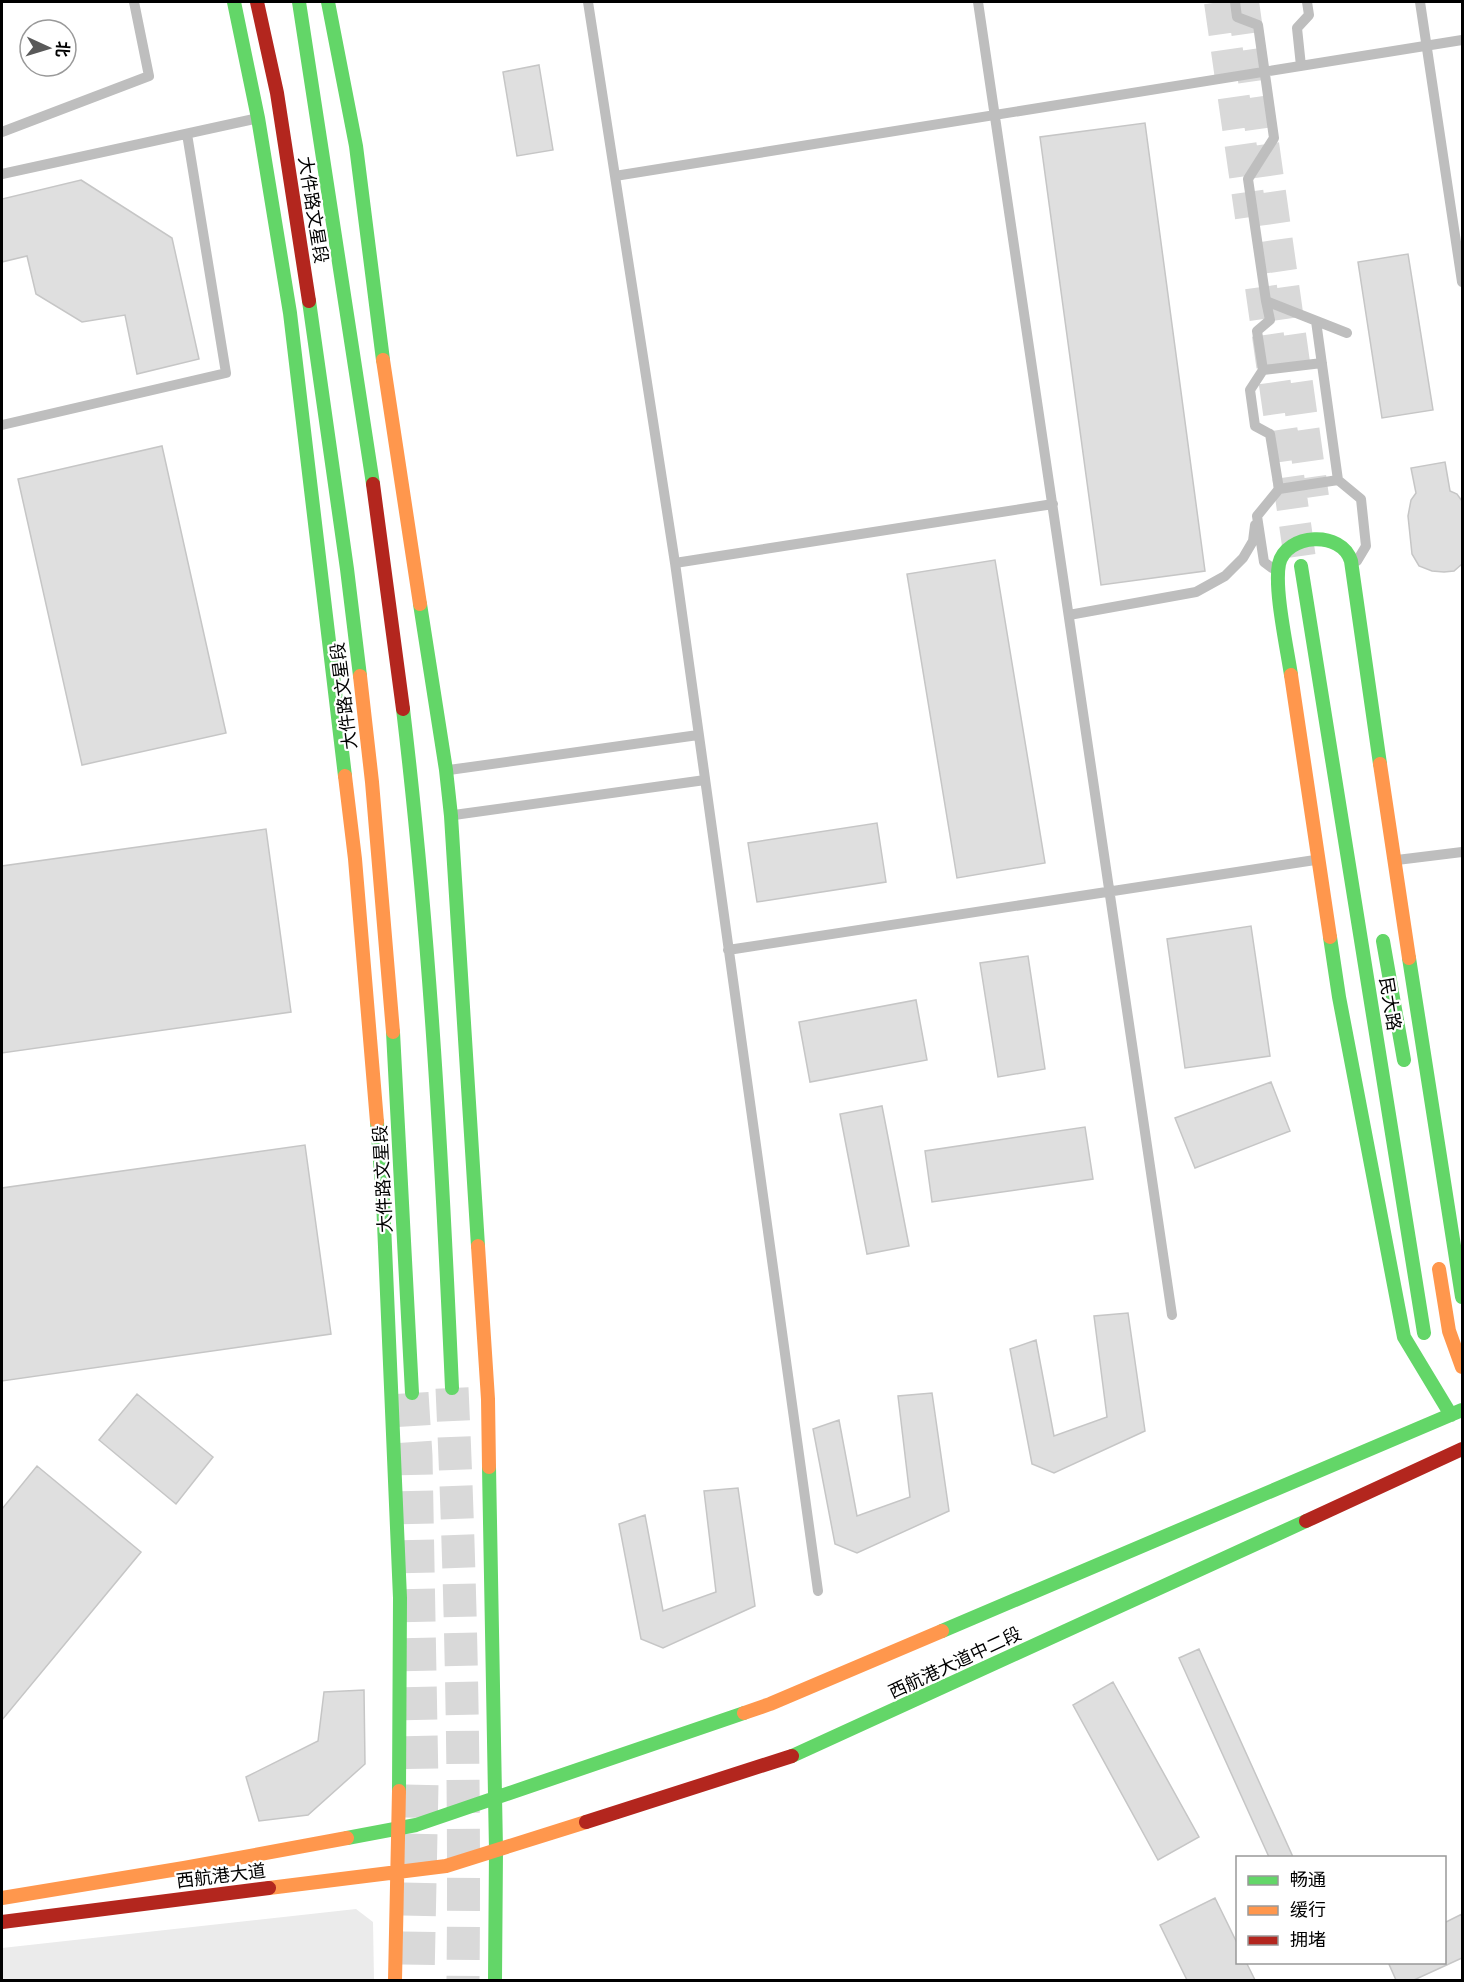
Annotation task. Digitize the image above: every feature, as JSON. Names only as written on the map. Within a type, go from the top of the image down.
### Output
[{"type":"main road","points":[[234,2],[258,118],[290,313],[356,870],[383,1212],[400,1598],[399,1828],[394,1980]]},
{"type":"main road","name":"大件路文星段","points":[[257,2],[277,93],[314,332],[347,569],[372,782],[392,1006],[412,1393]]},
{"type":"main road","name":"大件路文星段","points":[[299,2],[361,398],[412,787],[436,1045],[452,1388]]},
{"type":"main road","points":[[328,2],[356,146],[386,380],[446,770],[451,816],[488,1399],[496,1850],[495,1980]]},
{"type":"main road","points":[[2,1898],[184,1868],[416,1825],[770,1704],[1458,1425],[1404,1337],[1339,998],[1278,584],[1282,557],[1290,548],[1315,540],[1325,539],[1340,544],[1347,552],[1352,568],[1394,860],[1462,1297]]},
{"type":"main road","name":"民大路","points":[[1301,567],[1425,1337],[1458,1425]]},
{"type":"main road","name":"民大路","points":[[1381,926],[1406,1077]]},
{"type":"main road","points":[[1436,1250],[1449,1331],[1462,1367]]},
{"type":"main road","name":"西航港大道中二段","points":[[446,1866],[802,1753],[1462,1449]]},
{"type":"main road","name":"西航港大道","points":[[2,1922],[446,1866]]},
{"type":"lane","points":[[2,132],[148,76],[134,2]]},
{"type":"lane","points":[[588,2],[675,563],[818,1591]]},
{"type":"lane","points":[[978,2],[1172,1315]]},
{"type":"lane","points":[[1235,2],[1237,17],[1258,25],[1274,138],[1248,179],[1270,320],[1257,331],[1263,370],[1250,390],[1255,426],[1270,434],[1279,489]]},
{"type":"lane","points":[[1301,66],[1297,28],[1309,15],[1307,2]]},
{"type":"lane","points":[[1420,2],[1462,282]]},
{"type":"lane","points":[[615,176],[1462,40]]},
{"type":"lane","points":[[2,174],[258,118]]},
{"type":"lane","points":[[2,425],[225,373],[187,134]]},
{"type":"lane","points":[[1266,301],[1347,333]]},
{"type":"lane","points":[[1316,321],[1338,480],[1361,499],[1366,546],[1352,568]]},
{"type":"lane","points":[[1263,370],[1322,363]]},
{"type":"lane","points":[[1069,615],[1197,592],[1225,576],[1243,558],[1253,541],[1257,516],[1279,489],[1338,480]]},
{"type":"lane","points":[[675,563],[1053,504]]},
{"type":"lane","points":[[1257,516],[1264,562],[1278,572]]},
{"type":"lane","points":[[446,770],[699,735]]},
{"type":"lane","points":[[451,816],[705,780]]},
{"type":"lane","points":[[1394,860],[1462,852]]},
{"type":"lane","points":[[728,950],[1318,860]]},
{"type":"shaded area","points":[[356,1909],[373,1922],[374,1980],[2,1980],[2,1948]]},
{"type":"building","points":[[539,65],[553,150],[517,156],[503,72]]},
{"type":"building","points":[[1145,123],[1205,571],[1101,585],[1040,137]]},
{"type":"building","points":[[81,180],[172,238],[199,359],[137,374],[125,315],[82,322],[36,294],[27,256],[2,262],[2,199]]},
{"type":"building","points":[[1408,254],[1433,410],[1382,418],[1358,262]]},
{"type":"building","points":[[162,446],[226,733],[82,765],[18,479]]},
{"type":"building","points":[[1445,462],[1450,491],[1457,494],[1462,501],[1462,564],[1454,571],[1444,572],[1432,571],[1419,566],[1412,554],[1408,516],[1411,500],[1416,493],[1411,468]]},
{"type":"building","points":[[995,560],[1045,863],[957,878],[907,574]]},
{"type":"building","points":[[877,823],[886,882],[757,902],[748,843]]},
{"type":"building","points":[[266,829],[291,1012],[2,1053],[2,866]]},
{"type":"building","points":[[1251,926],[1270,1056],[1185,1068],[1167,939]]},
{"type":"building","points":[[1028,956],[1045,1069],[998,1077],[980,963]]},
{"type":"building","points":[[916,1000],[927,1060],[810,1082],[799,1022]]},
{"type":"building","points":[[1271,1082],[1290,1131],[1195,1168],[1175,1118]]},
{"type":"building","points":[[882,1106],[909,1246],[867,1254],[840,1114]]},
{"type":"building","points":[[1085,1127],[1093,1179],[932,1202],[925,1151]]},
{"type":"building","points":[[305,1145],[331,1334],[2,1381],[2,1188]]},
{"type":"building","points":[[1128,1313],[1145,1431],[1054,1473],[1032,1464],[1010,1349],[1036,1340],[1054,1436],[1107,1417],[1094,1316]]},
{"type":"building","points":[[932,1393],[949,1511],[857,1553],[835,1544],[813,1429],[839,1420],[857,1516],[910,1497],[898,1396]]},
{"type":"building","points":[[137,1394],[213,1457],[176,1504],[99,1440]]},
{"type":"building","points":[[37,1466],[141,1552],[2,1720],[2,1509]]},
{"type":"building","points":[[738,1488],[755,1606],[663,1648],[641,1639],[619,1524],[645,1515],[663,1611],[716,1592],[704,1491]]},
{"type":"building","points":[[1199,1649],[1293,1856],[1269,1856],[1179,1658]]},
{"type":"building","points":[[1113,1682],[1199,1837],[1158,1860],[1073,1705]]},
{"type":"building","points":[[364,1690],[365,1764],[308,1815],[259,1821],[246,1777],[318,1741],[324,1692]]},
{"type":"building","points":[[1215,1898],[1236,1941],[1236,1964],[1247,1964],[1255,1980],[1187,1980],[1160,1925]]},
{"type":"building","points":[[1462,1914],[1462,1958],[1414,1980],[1396,1980],[1389,1964],[1446,1964],[1446,1922]]},
{"type":"tunnel","points":[[1220,2],[1251,217]]},
{"type":"tunnel","points":[[1243,2],[1313,497]]},
{"type":"tunnel","points":[[1261,287],[1301,566]]},
{"type":"tunnel","points":[[452,1388],[462,1684],[463,1980]]},
{"type":"tunnel","points":[[412,1393],[416,1456],[422,1784],[418,1980]]},
{"type":"traffic: fast","points":[[234,2],[258,118],[290,313],[345,776]]},
{"type":"traffic: fast","points":[[299,2],[373,484]]},
{"type":"traffic: fast","points":[[328,2],[356,146],[383,360]]},
{"type":"traffic: fast","points":[[309,301],[360,676]]},
{"type":"traffic: fast","points":[[1291,675],[1278,588],[1279,564],[1284,554],[1292,546],[1302,541],[1326,540],[1346,551],[1351,561],[1380,764]]},
{"type":"traffic: fast","points":[[1301,566],[1424,1333]]},
{"type":"traffic: fast","points":[[420,604],[451,816],[478,1246]]},
{"type":"traffic: fast","points":[[403,709],[428,963],[452,1388]]},
{"type":"traffic: fast","points":[[1330,937],[1339,997],[1404,1337],[1451,1415]]},
{"type":"traffic: fast","points":[[1383,941],[1404,1060]]},
{"type":"traffic: fast","points":[[1409,958],[1462,1297]]},
{"type":"traffic: fast","points":[[393,1032],[412,1393]]},
{"type":"traffic: fast","points":[[377,1122],[383,1200],[400,1598],[399,1791]]},
{"type":"traffic: fast","points":[[942,1631],[1462,1410]]},
{"type":"traffic: fast","points":[[489,1467],[496,1850],[495,1980]]},
{"type":"traffic: fast","points":[[792,1756],[1306,1521]]},
{"type":"traffic: fast","points":[[347,1838],[416,1825],[744,1713]]},
{"type":"traffic: slow","points":[[383,360],[420,604]]},
{"type":"traffic: slow","points":[[1291,675],[1330,937]]},
{"type":"traffic: slow","points":[[360,676],[372,782],[393,1032]]},
{"type":"traffic: slow","points":[[1380,764],[1409,958]]},
{"type":"traffic: slow","points":[[345,776],[355,859],[377,1122]]},
{"type":"traffic: slow","points":[[478,1246],[488,1399],[489,1467]]},
{"type":"traffic: slow","points":[[1439,1269],[1449,1331],[1462,1367]]},
{"type":"traffic: slow","points":[[744,1713],[942,1631]]},
{"type":"traffic: slow","points":[[395,1980],[399,1791]]},
{"type":"traffic: slow","points":[[269,1888],[446,1866],[586,1822]]},
{"type":"traffic: slow","points":[[2,1898],[347,1838]]},
{"type":"traffic: jam","points":[[257,2],[277,93],[309,301]]},
{"type":"traffic: jam","points":[[373,484],[403,709]]},
{"type":"traffic: jam","points":[[1306,1521],[1462,1449]]},
{"type":"traffic: jam","points":[[586,1822],[792,1756]]},
{"type":"traffic: jam","points":[[2,1922],[269,1888]]}]
